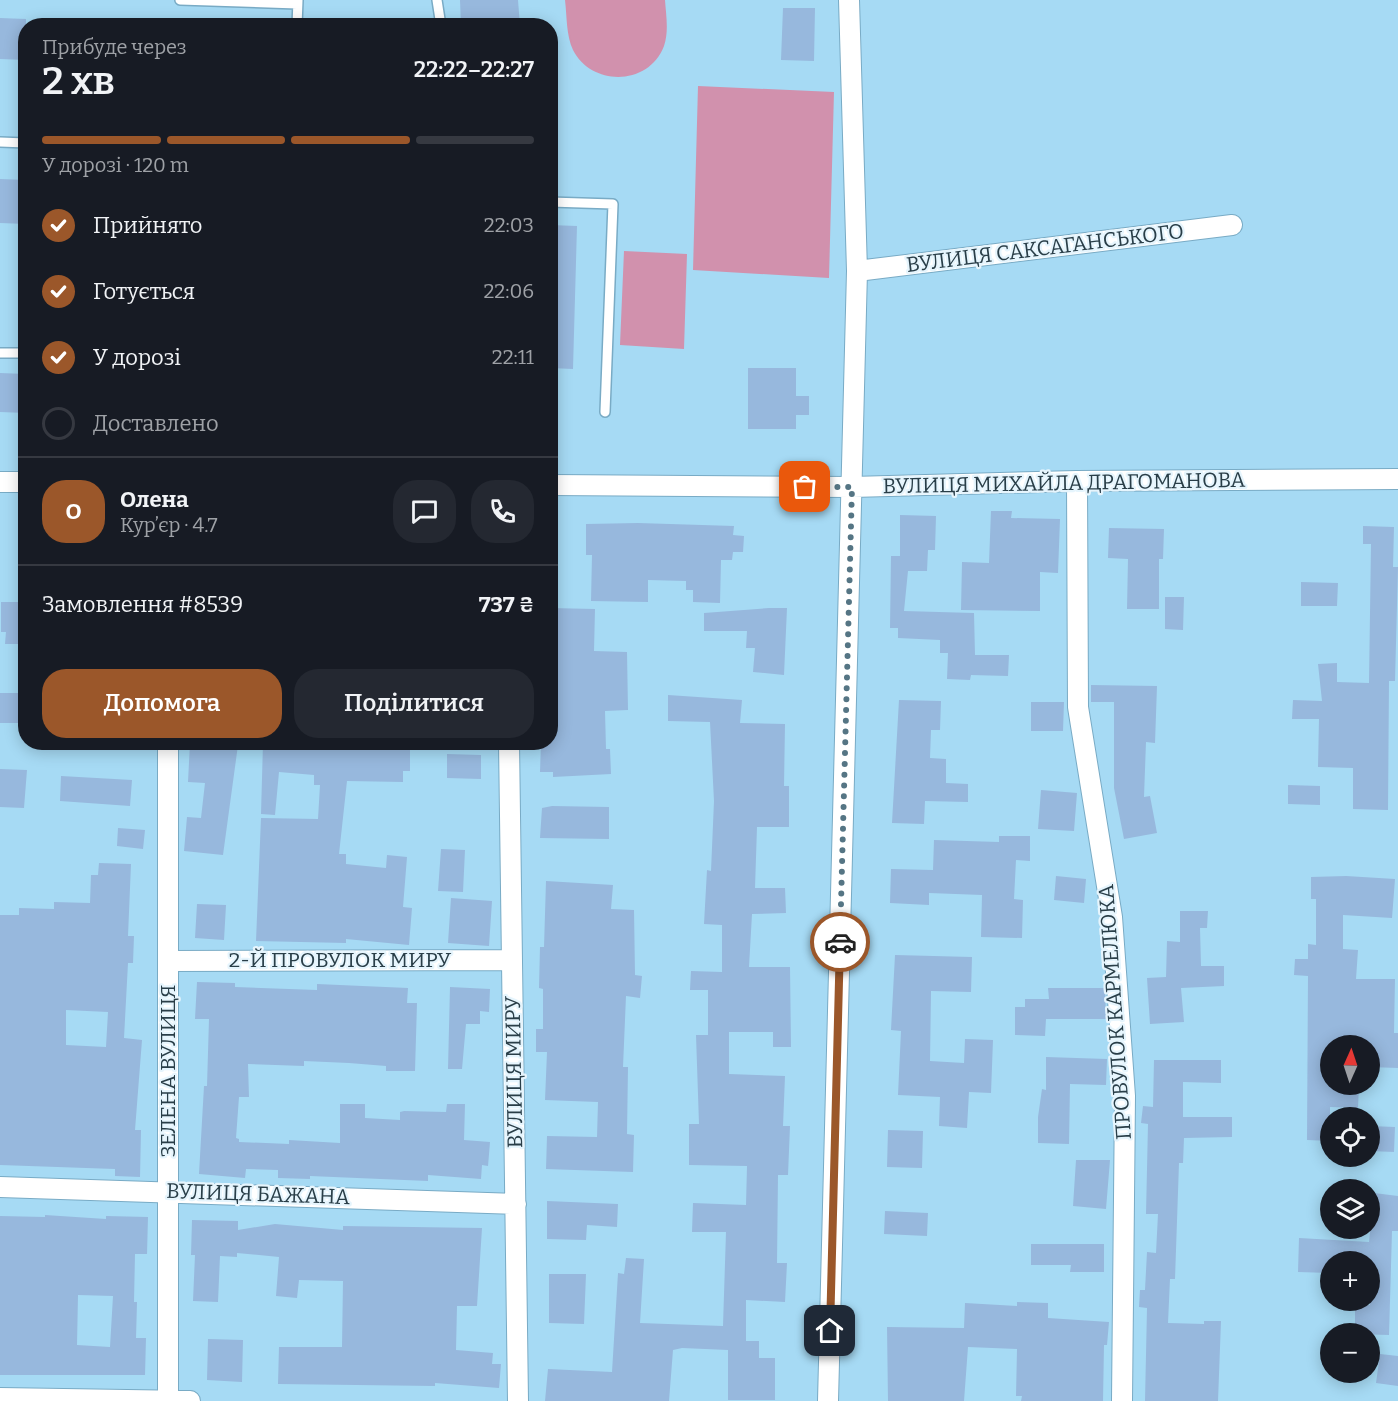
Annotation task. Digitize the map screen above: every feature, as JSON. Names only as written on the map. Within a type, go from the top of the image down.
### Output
[{"type":"street","points":[[828,1401],[857,271],[849,0]]},
{"type":"street","name":"ВУЛИЦЯ САКСАГАНСЬКОГО","points":[[857,271],[1232,225]]},
{"type":"street","name":"ВУЛИЦЯ МИХАЙЛА ДРАГОМАНОВА","points":[[558,484],[852,487],[1077,481],[1398,479]]},
{"type":"street","name":"ПРОВУЛОК КАРМЕЛЮКА","points":[[1077,481],[1078,707],[1112,916],[1125,1096],[1122,1401]]},
{"type":"street","points":[[0,482],[18,482]]},
{"type":"street","name":"ЗЕЛЕНА ВУЛИЦЯ","points":[[168,750],[168,1400]]},
{"type":"street","name":"ВУЛИЦЯ МИРУ","points":[[509,750],[518,1401]]},
{"type":"street","name":"2-Й ПРОВУЛОК МИРУ","points":[[168,961],[512,960]]},
{"type":"street","name":"ВУЛИЦЯ БАЖАНА","points":[[0,1187],[516,1204]]},
{"type":"street","points":[[0,1398],[190,1401]]},
{"type":"lane","points":[[180,0],[298,2],[297,18]]},
{"type":"lane","points":[[437,0],[440,18]]},
{"type":"lane","points":[[0,142],[18,143]]},
{"type":"lane","points":[[558,202],[613,204],[605,412]]},
{"type":"lane","points":[[0,352],[18,353]]},
{"type":"shaded area","points":[[565,0],[665,0],[666,40],[657,59],[646,69],[634,75],[606,76],[593,71],[573,50],[568,32]]},
{"type":"shaded area","points":[[698,86],[834,92],[829,278],[693,270]]},
{"type":"shaded area","points":[[624,251],[687,254],[684,349],[620,345]]},
{"type":"building","points":[[460,0],[518,0],[519,18],[461,18]]},
{"type":"building","points":[[783,8],[815,8],[814,61],[781,60]]},
{"type":"building","points":[[0,18],[18,19],[18,60],[0,59]]},
{"type":"building","points":[[0,179],[18,180],[18,224],[0,223]]},
{"type":"building","points":[[558,225],[577,226],[573,369],[558,368]]},
{"type":"building","points":[[748,368],[796,368],[796,396],[809,396],[809,415],[796,415],[796,429],[748,429]]},
{"type":"building","points":[[0,373],[18,374],[18,413],[0,412]]},
{"type":"building","points":[[991,511],[1012,511],[1011,518],[1060,519],[1058,573],[1040,572],[1040,611],[961,610],[962,562],[989,563]]},
{"type":"building","points":[[900,515],[936,516],[935,550],[928,550],[927,571],[908,571],[904,611],[974,613],[975,655],[1009,655],[1008,676],[971,675],[970,680],[947,679],[948,653],[940,653],[940,640],[898,638],[898,628],[890,628],[891,556],[900,556]]},
{"type":"building","points":[[586,524],[734,526],[733,535],[744,536],[743,552],[733,552],[732,560],[721,560],[720,603],[693,602],[693,590],[686,590],[686,581],[648,580],[648,602],[591,601],[592,555],[586,555]]},
{"type":"building","points":[[1363,526],[1394,527],[1393,567],[1398,567],[1395,681],[1389,681],[1388,810],[1353,809],[1353,768],[1318,767],[1319,719],[1292,719],[1293,700],[1322,701],[1318,664],[1337,663],[1337,682],[1369,683],[1371,544],[1363,544]]},
{"type":"building","points":[[1109,528],[1164,529],[1163,559],[1159,559],[1159,609],[1127,609],[1128,559],[1108,558]]},
{"type":"building","points":[[1301,582],[1338,583],[1337,606],[1301,606]]},
{"type":"building","points":[[1165,597],[1184,597],[1183,630],[1165,629]]},
{"type":"building","points":[[1,602],[18,602],[18,644],[5,644],[6,632],[1,632]]},
{"type":"building","points":[[558,608],[595,609],[594,651],[627,652],[628,710],[605,711],[606,749],[610,749],[611,774],[553,777],[553,772],[540,772],[541,750],[558,750]]},
{"type":"building","points":[[787,608],[784,675],[753,672],[755,648],[746,648],[747,631],[704,631],[704,613]]},
{"type":"building","points":[[1091,685],[1157,686],[1155,743],[1146,742],[1144,797],[1150,796],[1157,833],[1124,839],[1114,788],[1114,702],[1091,702]]},
{"type":"building","points":[[0,693],[18,693],[18,723],[0,723]]},
{"type":"building","points":[[668,695],[742,700],[740,723],[785,724],[784,786],[789,786],[789,827],[757,827],[755,888],[785,888],[786,913],[752,914],[749,967],[790,967],[791,1047],[773,1047],[773,1032],[729,1032],[729,1074],[785,1076],[783,1126],[790,1126],[788,1175],[778,1175],[777,1263],[787,1263],[785,1302],[746,1300],[746,1341],[759,1341],[759,1358],[775,1358],[775,1400],[728,1400],[728,1350],[682,1348],[673,1350],[669,1401],[545,1401],[548,1369],[612,1372],[618,1273],[624,1274],[626,1258],[644,1259],[640,1323],[723,1326],[726,1232],[692,1232],[693,1203],[746,1205],[747,1166],[689,1165],[689,1124],[699,1124],[696,1035],[708,1035],[708,990],[690,990],[691,971],[722,972],[722,925],[704,924],[707,870],[711,871],[714,801],[710,722],[668,721]]},
{"type":"building","points":[[899,700],[941,701],[940,730],[931,730],[930,758],[946,759],[946,783],[968,784],[968,802],[925,801],[924,824],[892,823]]},
{"type":"building","points":[[1031,702],[1064,702],[1063,731],[1031,731]]},
{"type":"building","points":[[190,750],[237,750],[223,855],[184,851],[187,817],[201,818],[205,783],[188,782]]},
{"type":"building","points":[[263,750],[410,750],[410,771],[403,771],[403,782],[347,781],[339,854],[346,854],[346,864],[386,868],[387,855],[407,857],[403,907],[412,908],[409,945],[346,939],[346,943],[256,941],[261,818],[318,819],[320,785],[314,785],[314,775],[279,772],[275,815],[261,814]]},
{"type":"building","points":[[447,754],[481,755],[481,779],[447,778]]},
{"type":"building","points":[[0,769],[27,770],[24,808],[0,807]]},
{"type":"building","points":[[61,776],[132,780],[130,806],[60,801]]},
{"type":"building","points":[[1288,785],[1320,786],[1320,805],[1288,804]]},
{"type":"building","points":[[1041,790],[1077,793],[1074,831],[1038,829]]},
{"type":"building","points":[[552,806],[609,807],[609,839],[540,838],[542,808]]},
{"type":"building","points":[[118,828],[145,830],[143,849],[117,846]]},
{"type":"building","points":[[999,836],[1030,836],[1030,861],[1016,860],[1014,899],[1023,900],[1022,938],[981,937],[982,895],[929,893],[929,905],[890,903],[891,869],[933,870],[934,840],[999,842]]},
{"type":"building","points":[[441,849],[465,850],[463,892],[438,891]]},
{"type":"building","points":[[99,863],[131,864],[128,936],[134,936],[133,963],[128,963],[124,1038],[142,1040],[135,1130],[141,1130],[140,1177],[115,1176],[115,1169],[0,1165],[0,915],[19,915],[19,908],[54,909],[54,902],[90,903],[91,875],[98,875]],"holes":[[[66,1010],[108,1012],[106,1047],[66,1045]]]},
{"type":"building","points":[[1056,876],[1086,879],[1084,903],[1054,900]]},
{"type":"building","points":[[1346,876],[1395,879],[1392,918],[1343,915],[1343,949],[1358,950],[1356,979],[1395,979],[1394,1033],[1398,1033],[1398,1068],[1380,1067],[1380,1035],[1320,1035],[1320,1095],[1359,1095],[1358,1107],[1320,1107],[1320,1141],[1307,1140],[1308,976],[1294,975],[1295,959],[1308,959],[1308,944],[1316,945],[1316,899],[1311,899],[1311,877]]},
{"type":"building","points":[[546,881],[613,885],[611,909],[634,910],[635,975],[642,976],[640,998],[626,996],[623,1067],[628,1067],[627,1134],[634,1135],[633,1172],[546,1169],[547,1136],[597,1137],[598,1102],[545,1100],[547,1052],[536,1052],[536,1029],[543,1029],[543,989],[539,988],[540,947],[544,947]]},
{"type":"building","points":[[451,898],[492,901],[489,946],[448,943]]},
{"type":"building","points":[[197,904],[226,905],[224,940],[195,938]]},
{"type":"building","points":[[1180,911],[1208,911],[1207,928],[1200,928],[1201,966],[1224,966],[1224,986],[1181,988],[1184,1022],[1150,1024],[1147,978],[1166,977],[1167,941],[1180,942]]},
{"type":"building","points":[[895,955],[972,957],[971,992],[931,991],[930,1061],[964,1063],[965,1039],[993,1040],[991,1093],[969,1092],[967,1128],[939,1126],[940,1097],[898,1095],[901,1031],[891,1030]]},
{"type":"building","points":[[197,982],[235,983],[235,987],[317,990],[317,984],[408,988],[407,1003],[417,1003],[415,1071],[386,1071],[386,1066],[304,1061],[304,1066],[248,1064],[249,1097],[239,1097],[236,1138],[239,1142],[289,1144],[289,1140],[340,1143],[340,1104],[365,1104],[365,1118],[400,1120],[400,1112],[404,1111],[446,1112],[447,1104],[465,1104],[464,1140],[490,1142],[488,1166],[482,1165],[481,1179],[428,1175],[428,1181],[310,1176],[310,1179],[278,1178],[278,1170],[246,1169],[245,1178],[199,1174],[204,1086],[207,1086],[209,1019],[195,1019]]},
{"type":"building","points":[[450,987],[490,989],[489,1012],[480,1011],[480,1024],[466,1024],[462,1069],[448,1069]]},
{"type":"building","points":[[1048,988],[1105,988],[1106,1019],[1046,1019],[1045,1036],[1015,1035],[1015,1007],[1025,1007],[1025,999],[1049,999]]},
{"type":"building","points":[[1046,1057],[1107,1059],[1106,1085],[1070,1084],[1069,1144],[1038,1143],[1038,1117],[1042,1089],[1046,1090]]},
{"type":"building","points":[[1154,1060],[1221,1060],[1221,1083],[1183,1082],[1183,1117],[1232,1117],[1232,1137],[1184,1138],[1183,1163],[1179,1163],[1175,1279],[1170,1279],[1168,1323],[1204,1324],[1204,1321],[1221,1321],[1218,1401],[1145,1401],[1147,1308],[1139,1307],[1140,1290],[1145,1290],[1147,1252],[1156,1253],[1158,1214],[1146,1214],[1148,1124],[1141,1123],[1143,1106],[1153,1107]]},
{"type":"building","points":[[1380,1126],[1395,1127],[1394,1152],[1380,1151]]},
{"type":"building","points":[[888,1130],[923,1131],[922,1168],[887,1167]]},
{"type":"building","points":[[1076,1160],[1110,1160],[1106,1209],[1073,1206]]},
{"type":"building","points":[[1380,1194],[1398,1196],[1398,1231],[1392,1231],[1389,1335],[1380,1335],[1380,1323],[1355,1323],[1355,1311],[1380,1311],[1380,1251],[1320,1251],[1320,1273],[1298,1272],[1299,1238],[1369,1242],[1369,1239],[1380,1239]]},
{"type":"building","points":[[547,1201],[618,1204],[617,1227],[587,1225],[586,1240],[547,1239]]},
{"type":"building","points":[[885,1211],[928,1213],[927,1236],[884,1234]]},
{"type":"building","points":[[45,1215],[106,1219],[106,1216],[148,1217],[147,1254],[135,1254],[134,1302],[137,1302],[136,1338],[146,1338],[145,1375],[0,1375],[0,1216],[45,1217]],"holes":[[[78,1295],[113,1296],[110,1347],[77,1345]]]},
{"type":"building","points":[[192,1220],[238,1221],[238,1230],[275,1224],[343,1230],[343,1226],[482,1228],[477,1306],[457,1306],[456,1350],[493,1353],[492,1364],[501,1364],[499,1388],[435,1383],[435,1386],[278,1384],[279,1347],[342,1347],[343,1281],[299,1280],[297,1298],[276,1296],[279,1257],[237,1253],[237,1257],[220,1256],[218,1302],[193,1301],[195,1255],[191,1255]]},
{"type":"building","points":[[1031,1244],[1104,1244],[1104,1272],[1070,1272],[1071,1265],[1031,1265]]},
{"type":"building","points":[[549,1274],[586,1274],[584,1324],[549,1323]]},
{"type":"building","points":[[1017,1302],[1048,1303],[1048,1318],[1109,1322],[1107,1345],[1104,1345],[1103,1401],[1021,1401],[1022,1396],[1016,1396],[1017,1349],[968,1347],[964,1401],[888,1401],[887,1327],[964,1328],[965,1303],[1017,1306]]},
{"type":"building","points":[[208,1339],[243,1340],[242,1382],[207,1380]]},
{"type":"building","points":[[1380,1354],[1398,1356],[1398,1386],[1376,1383],[1380,1383]]},
{"type":"way so far","points":[[805,487],[852,487],[840,942]]},
{"type":"route","points":[[830,1331],[840,942]]}]
